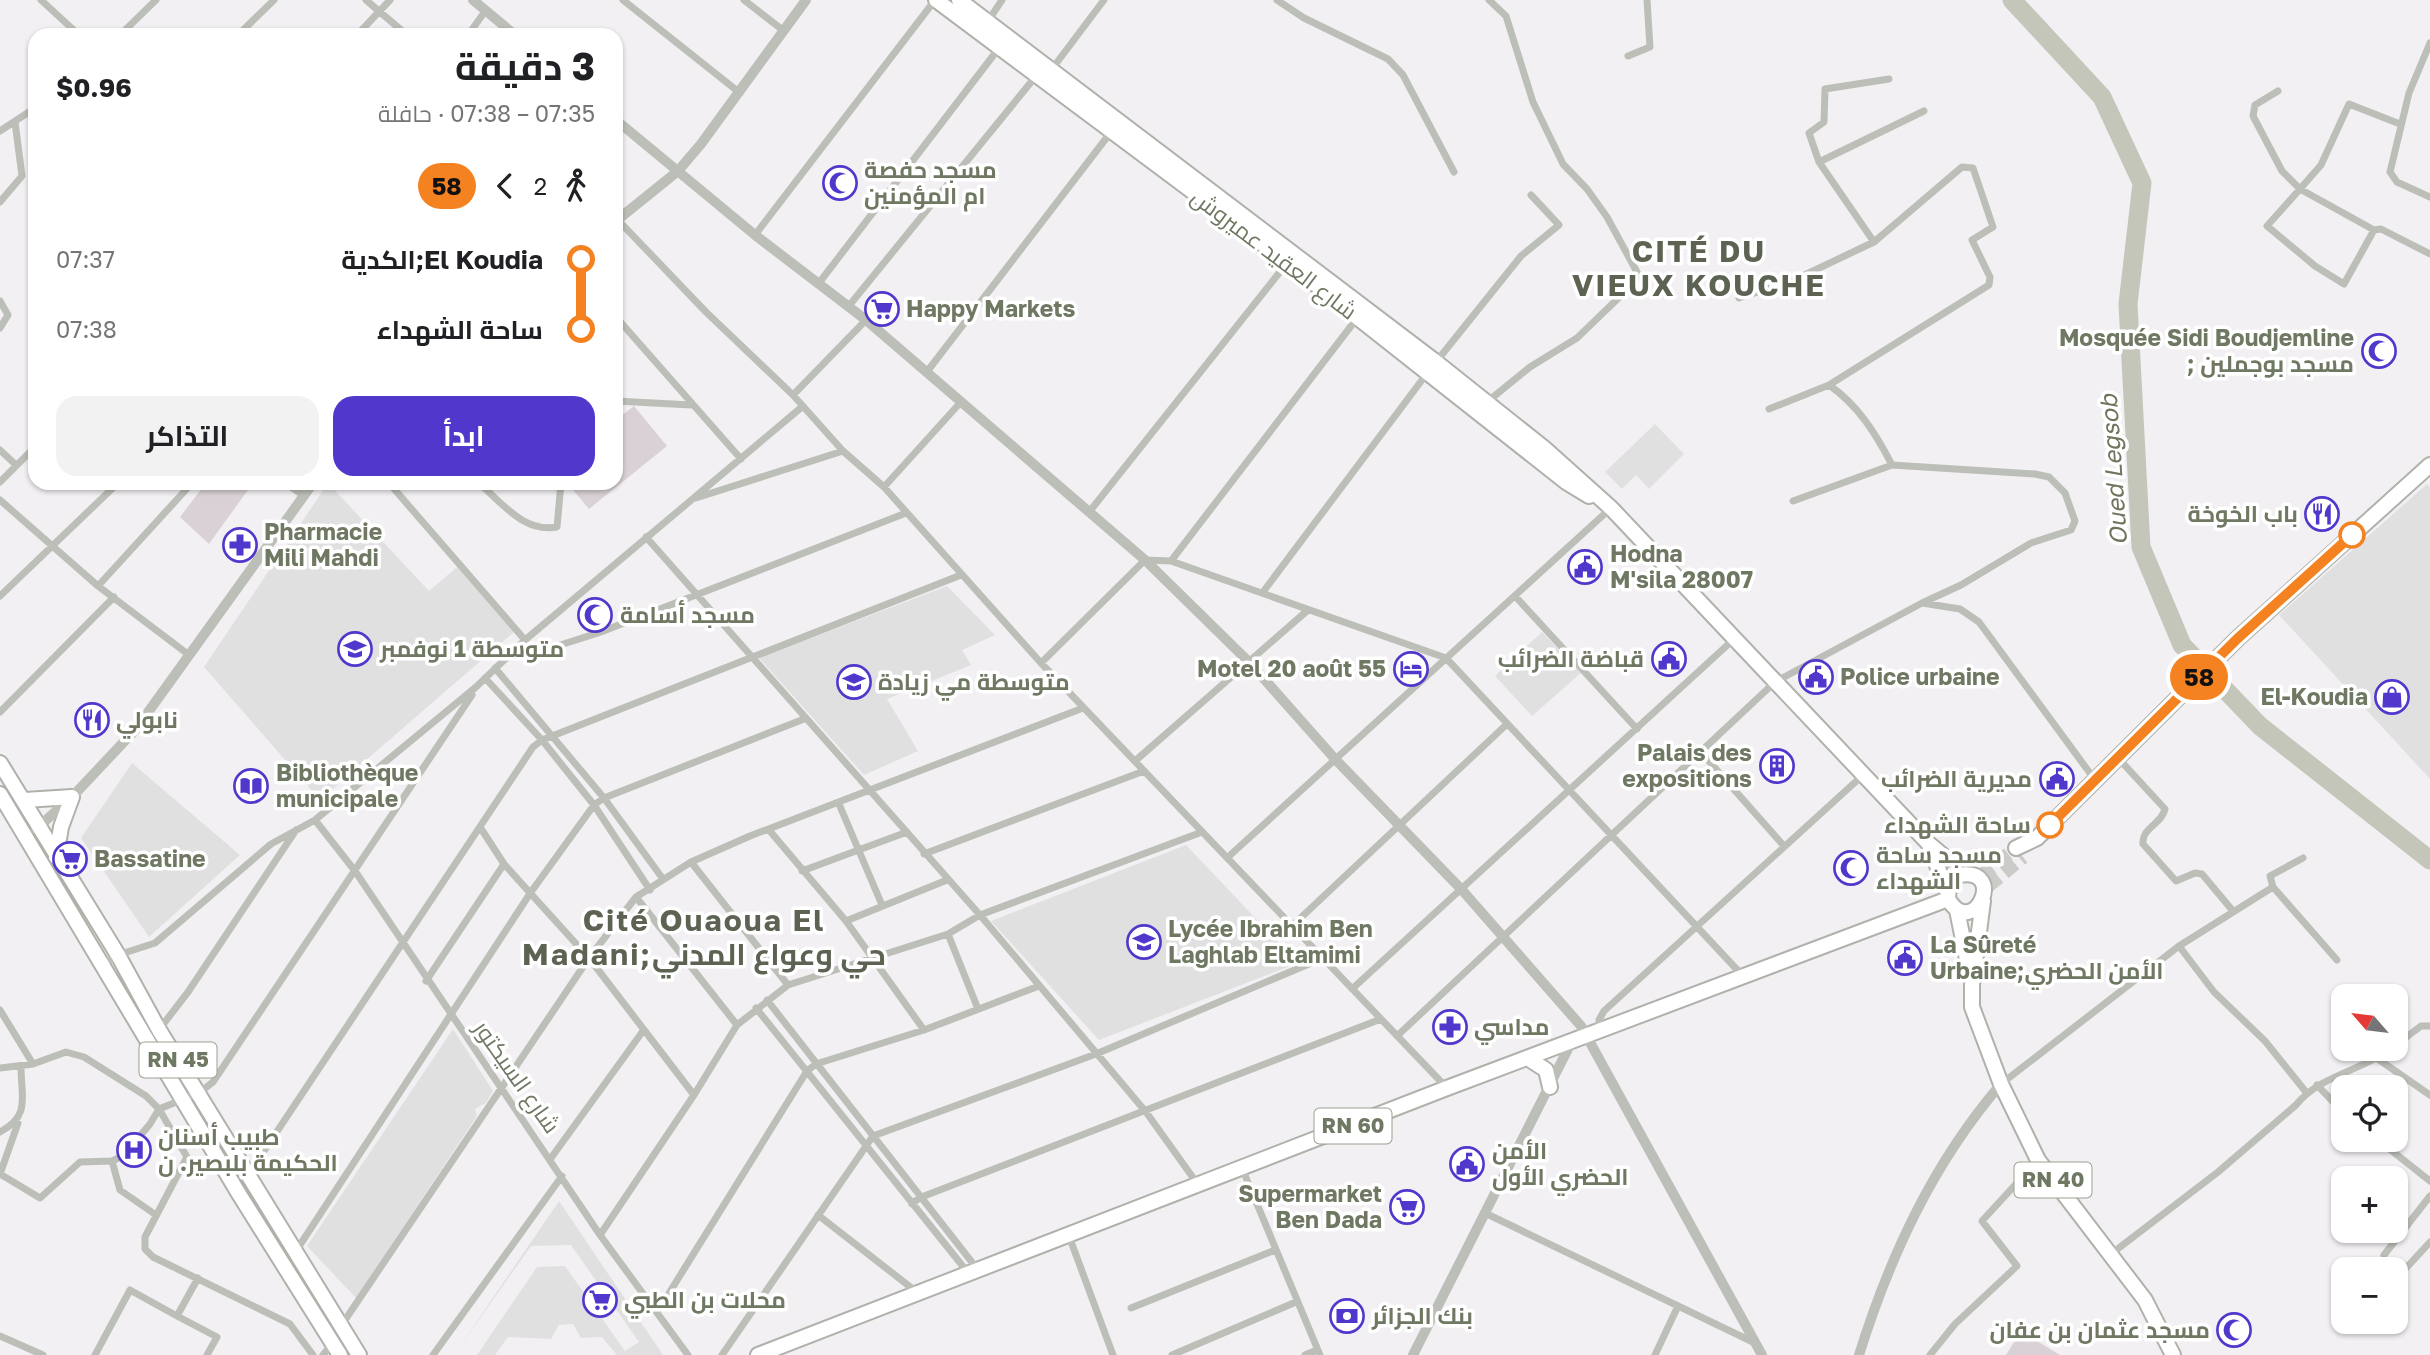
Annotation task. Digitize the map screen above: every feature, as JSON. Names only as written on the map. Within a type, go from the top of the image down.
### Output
[{"type":"main road","name":"شارع العقيد عميروش","points":[[935,0],[1358,317],[1486,403],[1545,449],[1611,508],[1965,884]]},
{"type":"main road","name":"شارع العقيد عميروش","points":[[959,0],[1052,69],[1432,367],[1566,482],[1611,508]]},
{"type":"main road","points":[[2019,853],[2237,639],[2430,465]]},
{"type":"main road","name":"RN 45","points":[[0,763],[118,955],[159,1030],[359,1355]]},
{"type":"main road","name":"RN 45","points":[[0,794],[104,964],[332,1351]]},
{"type":"main road","points":[[25,800],[72,797],[63,819],[56,857]]},
{"type":"main road","points":[[1929,844],[1965,884]]},
{"type":"main road","name":"RN 60","points":[[758,1355],[1447,1088],[1594,1035],[1965,884]]},
{"type":"main road","name":"RN 40","points":[[1965,884],[1972,1007],[2000,1084],[2038,1160],[2155,1316],[2173,1355]]},
{"type":"main road","name":"RN 40","points":[[1965,884],[1972,985]]},
{"type":"main road","points":[[1529,1059],[1546,1070],[1550,1087]]},
{"type":"street","points":[[41,0],[71,28]]},
{"type":"street","points":[[127,28],[156,0]]},
{"type":"street","points":[[245,28],[274,0]]},
{"type":"street","points":[[366,0],[398,28]]},
{"type":"street","points":[[365,28],[390,0]]},
{"type":"street","points":[[472,0],[507,28]]},
{"type":"street","points":[[623,0],[740,93]]},
{"type":"street","points":[[744,0],[784,31]]},
{"type":"street","points":[[623,214],[678,171],[740,93],[806,0]]},
{"type":"street","points":[[755,235],[935,0]]},
{"type":"street","points":[[988,21],[1002,0]]},
{"type":"street","points":[[1052,69],[1104,0]]},
{"type":"street","points":[[1277,0],[1304,18],[1388,59],[1404,75],[1454,172]]},
{"type":"street","points":[[1486,403],[1530,367],[1577,338],[1634,282],[1638,274],[1607,217],[1587,189],[1563,164],[1533,102],[1506,16],[1489,0]]},
{"type":"street","points":[[1628,56],[1650,47],[1647,0]]},
{"type":"street","points":[[473,28],[486,10]]},
{"type":"street","points":[[2430,43],[2409,93],[2390,166],[2397,182],[2430,197]]},
{"type":"street","points":[[820,283],[999,48]]},
{"type":"street","points":[[849,307],[1036,76]]},
{"type":"street","points":[[1874,242],[1819,162],[1809,133],[1824,122],[1825,89],[1889,79]]},
{"type":"street","points":[[2278,91],[2255,105],[2253,116],[2282,171],[2300,189],[2374,230],[2381,229],[2430,254]]},
{"type":"street","points":[[2374,230],[2346,284],[2340,283],[2268,228],[2268,223],[2321,165],[2349,104],[2400,124]]},
{"type":"street","points":[[1819,162],[1924,111]]},
{"type":"street","points":[[0,131],[28,113]]},
{"type":"street","points":[[0,202],[22,176],[15,122]]},
{"type":"street","points":[[623,126],[755,235],[866,320],[1145,560],[1250,663],[1335,759],[1462,890],[1594,1035],[1762,1355]]},
{"type":"street","points":[[926,373],[1111,132]]},
{"type":"street","points":[[1739,298],[1794,280],[1874,242],[1962,167],[1973,169],[1993,226],[1972,240],[1990,277],[1989,285],[1829,385],[1769,409]]},
{"type":"street","points":[[1263,592],[1432,367],[1521,256],[1559,225],[1531,195]]},
{"type":"street","points":[[623,225],[706,312],[793,395],[844,451],[884,487],[1083,708],[1447,1088]]},
{"type":"street","points":[[1090,511],[1287,262]]},
{"type":"street","points":[[0,301],[8,315],[0,328]]},
{"type":"street","points":[[1171,561],[1358,317]]},
{"type":"street","points":[[793,395],[866,320]]},
{"type":"street","points":[[623,325],[741,459]]},
{"type":"street","points":[[1829,385],[1847,397],[1866,421],[1892,465]]},
{"type":"street","points":[[623,401],[691,405]]},
{"type":"street","points":[[884,487],[960,403]]},
{"type":"street","points":[[104,964],[118,955],[155,943],[258,855],[298,827],[315,820],[476,687],[525,640],[803,406]]},
{"type":"street","points":[[0,450],[16,465]]},
{"type":"street","points":[[692,499],[844,451]]},
{"type":"street","points":[[0,482],[28,454]]},
{"type":"street","points":[[1397,1036],[1775,682],[1961,585],[2031,543],[2068,532],[2075,521],[2064,493],[2046,475],[1892,465],[1793,501]]},
{"type":"street","points":[[0,596],[111,490]]},
{"type":"street","points":[[98,586],[186,490]]},
{"type":"street","points":[[296,490],[303,495]]},
{"type":"street","points":[[26,836],[72,797],[136,729],[307,490]]},
{"type":"street","points":[[395,490],[525,640]]},
{"type":"street","points":[[487,490],[519,518],[538,529],[557,527],[560,490]]},
{"type":"street","points":[[0,500],[98,586],[189,655]]},
{"type":"street","points":[[1227,858],[1611,508]]},
{"type":"street","points":[[507,657],[529,655],[601,632],[906,513]]},
{"type":"street","points":[[646,537],[804,719],[980,915],[1146,1112],[1199,1186]]},
{"type":"street","points":[[1041,663],[1145,560],[1171,561],[1446,658],[1742,975]]},
{"type":"street","points":[[248,1176],[533,747],[542,740],[961,575]]},
{"type":"street","points":[[1515,596],[1637,729]]},
{"type":"street","points":[[0,712],[114,597]]},
{"type":"street","points":[[1922,603],[1960,609],[1979,622],[2095,780]]},
{"type":"street","points":[[1135,761],[1308,610]]},
{"type":"street","points":[[1352,989],[1734,639]]},
{"type":"street","points":[[495,668],[604,797],[663,879]]},
{"type":"street","points":[[485,677],[542,740],[594,805],[650,890]]},
{"type":"street","points":[[21,1066],[22,1114],[0,1174],[40,1198],[80,1162],[112,1161],[128,1150],[159,1109],[199,1093],[213,1082],[476,687]]},
{"type":"street","points":[[340,1328],[589,958],[636,897],[691,862],[1083,708]]},
{"type":"street","points":[[296,1251],[531,892],[594,805],[604,797],[804,719]]},
{"type":"street","points":[[1292,926],[1507,724]]},
{"type":"street","points":[[1700,751],[1784,846]]},
{"type":"street","points":[[2117,758],[2165,809],[2162,817],[2144,834],[2143,844],[2176,881],[2195,873],[2202,874],[2234,911]]},
{"type":"street","points":[[924,854],[1144,771]]},
{"type":"street","points":[[1594,1035],[1604,1011],[1863,775]]},
{"type":"street","points":[[839,804],[882,905]]},
{"type":"street","name":"شارع السيكتور","points":[[315,820],[355,872],[500,1090],[551,1158],[600,1236],[688,1355]]},
{"type":"street","points":[[146,1039],[159,1030],[196,981],[298,827]]},
{"type":"street","points":[[480,827],[504,864],[589,958],[694,1096]]},
{"type":"street","points":[[769,830],[846,921],[924,1030]]},
{"type":"street","points":[[802,871],[860,852],[907,832]]},
{"type":"street","points":[[600,1236],[694,1096],[737,1025],[788,985],[875,960],[948,934],[980,915],[1202,832]]},
{"type":"street","points":[[2303,858],[2270,876],[2273,887],[2336,960]]},
{"type":"street","points":[[691,862],[788,985]]},
{"type":"street","points":[[426,981],[504,864]]},
{"type":"street","points":[[846,921],[947,880]]},
{"type":"street","points":[[1859,1355],[1894,1256],[1919,1206],[1967,1124],[2000,1084],[2179,946],[2273,887]]},
{"type":"street","points":[[636,897],[737,1025]]},
{"type":"street","points":[[948,934],[978,1009]]},
{"type":"street","points":[[2179,946],[2214,992],[2265,1041],[2306,1092]]},
{"type":"street","points":[[722,1355],[873,1136],[1096,1054],[1323,958]]},
{"type":"street","points":[[658,1311],[807,1071],[816,1064],[924,1030],[1039,986]]},
{"type":"street","points":[[767,1000],[873,1136],[916,1201]]},
{"type":"street","points":[[756,1008],[865,1144],[974,1272]]},
{"type":"street","points":[[0,1010],[33,1064]]},
{"type":"street","points":[[916,1201],[1381,1019]]},
{"type":"street","points":[[2408,1036],[2421,1026],[2430,1026]]},
{"type":"street","points":[[551,1158],[643,1031]]},
{"type":"street","points":[[1413,1355],[1572,1043]]},
{"type":"street","points":[[0,1068],[33,1064],[66,1052],[84,1057],[140,1091],[159,1109],[187,1157],[145,1237],[145,1249],[290,1324],[313,1355]]},
{"type":"street","points":[[2111,1254],[2218,1172],[2296,1105],[2306,1092],[2373,1061]]},
{"type":"street","points":[[2381,1061],[2430,1095]]},
{"type":"street","points":[[2317,1085],[2331,1100]]},
{"type":"street","points":[[0,1132],[18,1122]]},
{"type":"street","points":[[2393,1152],[2430,1181]]},
{"type":"street","points":[[1930,1355],[1955,1324],[2017,1266],[1982,1221],[2038,1160]]},
{"type":"street","points":[[112,1161],[120,1190],[156,1215]]},
{"type":"street","points":[[1242,1168],[1319,1352],[1305,1355]]},
{"type":"street","points":[[433,1355],[562,1176]]},
{"type":"street","points":[[2384,1255],[2430,1196]]},
{"type":"street","points":[[1485,1213],[1756,1344]]},
{"type":"street","points":[[818,1215],[919,1294]]},
{"type":"street","points":[[1069,1236],[1113,1355]]},
{"type":"street","points":[[2408,1266],[2430,1242]]},
{"type":"street","points":[[1131,1308],[1275,1250]]},
{"type":"street","points":[[177,1316],[198,1278]]},
{"type":"street","points":[[95,1355],[130,1290],[217,1337],[207,1355]]},
{"type":"street","points":[[1172,1355],[1296,1302]]},
{"type":"street","points":[[1654,1355],[1678,1306]]},
{"type":"street","points":[[0,1336],[43,1355]]},
{"type":"shaded area","points":[[634,406],[667,446],[623,482],[623,415]]},
{"type":"shaded area","points":[[1655,424],[1684,454],[1649,489],[1636,475],[1622,489],[1605,472]]},
{"type":"shaded area","name":"El-Koudia","points":[[2427,484],[2430,487],[2430,779],[2279,615]]},
{"type":"shaded area","points":[[201,490],[248,490],[209,544],[180,517]]},
{"type":"shaded area","name":"متوسطة 1 نوفمبر","points":[[323,490],[335,490],[429,591],[457,567],[514,632],[320,800],[204,667]]},
{"type":"shaded area","points":[[573,490],[613,490],[589,509]]},
{"type":"shaded area","name":"متوسطة مي زيادة","points":[[947,586],[995,635],[962,650],[971,665],[887,699],[918,751],[864,775],[759,658]]},
{"type":"shaded area","points":[[1542,632],[1581,673],[1532,716],[1495,676]]},
{"type":"shaded area","points":[[132,763],[240,855],[149,937],[81,838]]},
{"type":"shaded area","name":"Lycée Ibrahim Ben Laghlab Eltamimi","points":[[1186,845],[1298,963],[1099,1040],[991,921]]},
{"type":"shaded area","points":[[453,1029],[493,1091],[486,1103],[475,1109],[477,1116],[356,1298],[307,1246]]},
{"type":"shaded area","points":[[559,1201],[663,1355],[617,1355],[602,1337],[581,1338],[573,1324],[559,1325],[551,1339],[508,1337],[495,1355],[477,1355],[537,1267],[565,1266],[625,1351],[639,1342],[571,1245],[531,1246],[454,1355]]},
{"type":"shaded area","points":[[2021,1331],[2060,1355],[2006,1355]]},
{"type":"waterway","name":"Oued Legsob","points":[[2012,0],[2102,97],[2142,183],[2128,304],[2141,547],[2182,645],[2260,726],[2430,860]]},
{"type":"tunnel","points":[[1981,876],[2016,848]]},
{"type":"tunnel","points":[[1988,886],[2023,857]]},
{"type":"bus line","name":"58","points":[[2050,825],[2237,639],[2352,535]]},
{"type":"place","name":"مسجد حفصة ام المؤمنين","points":[[840,183]]},
{"type":"place","name":"Happy Markets","points":[[882,309]]},
{"type":"place","name":"Mosquée Sidi Boudjemline ; مسجد بوجملين","points":[[2379,351]]},
{"type":"place","name":"باب الخوخة","points":[[2322,514]]},
{"type":"place","name":"Pharmacie Mili Mahdi","points":[[240,545]]},
{"type":"place","name":"Hodna M'sila 28007","points":[[1585,567]]},
{"type":"place","name":"مسجد أسامة","points":[[595,615]]},
{"type":"place","name":"متوسطة 1 نوفمبر","points":[[355,649]]},
{"type":"place","name":"قباضة الضرائب","points":[[1669,659]]},
{"type":"place","name":"Motel 20 août 55","points":[[1411,669]]},
{"type":"place","name":"Police urbaine","points":[[1816,677]]},
{"type":"place","name":"متوسطة مي زيادة","points":[[854,682]]},
{"type":"place","name":"El-Koudia","points":[[2392,697]]},
{"type":"place","name":"نابولي","points":[[92,720]]},
{"type":"place","name":"Palais des expositions","points":[[1777,766]]},
{"type":"place","name":"مديرية الضرائب","points":[[2057,779]]},
{"type":"place","name":"Bibliothèque municipale","points":[[251,786]]},
{"type":"place","name":"ساحة الشهداء","points":[[2050,825]]},
{"type":"place","name":"Bassatine","points":[[70,859]]},
{"type":"place","name":"مسجد ساحة الشهداء","points":[[1851,868]]},
{"type":"place","name":"Lycée Ibrahim Ben Laghlab Eltamimi","points":[[1144,942]]},
{"type":"place","name":"La Sûreté Urbaine;الأمن الحضري","points":[[1905,958]]},
{"type":"place","name":"مداسي","points":[[1450,1027]]},
{"type":"place","name":"طبيب أسنان الحكيمة بلبصير. ن","points":[[134,1150]]},
{"type":"place","name":"الأمن الحضري الأول","points":[[1467,1164]]},
{"type":"place","name":"Supermarket Ben Dada","points":[[1407,1207]]},
{"type":"place","name":"محلات بن الطبي","points":[[600,1300]]},
{"type":"place","name":"بنك الجزائر","points":[[1347,1316]]},
{"type":"place","name":"مسجد عثمان بن عفان","points":[[2234,1330]]},
{"type":"district","name":"CITÉ DU VIEUX KOUCHE","points":[[1699,269]]},
{"type":"district","name":"Cité Ouaoua El Madani;حي وعواع المدني","points":[[704,938]]}]
